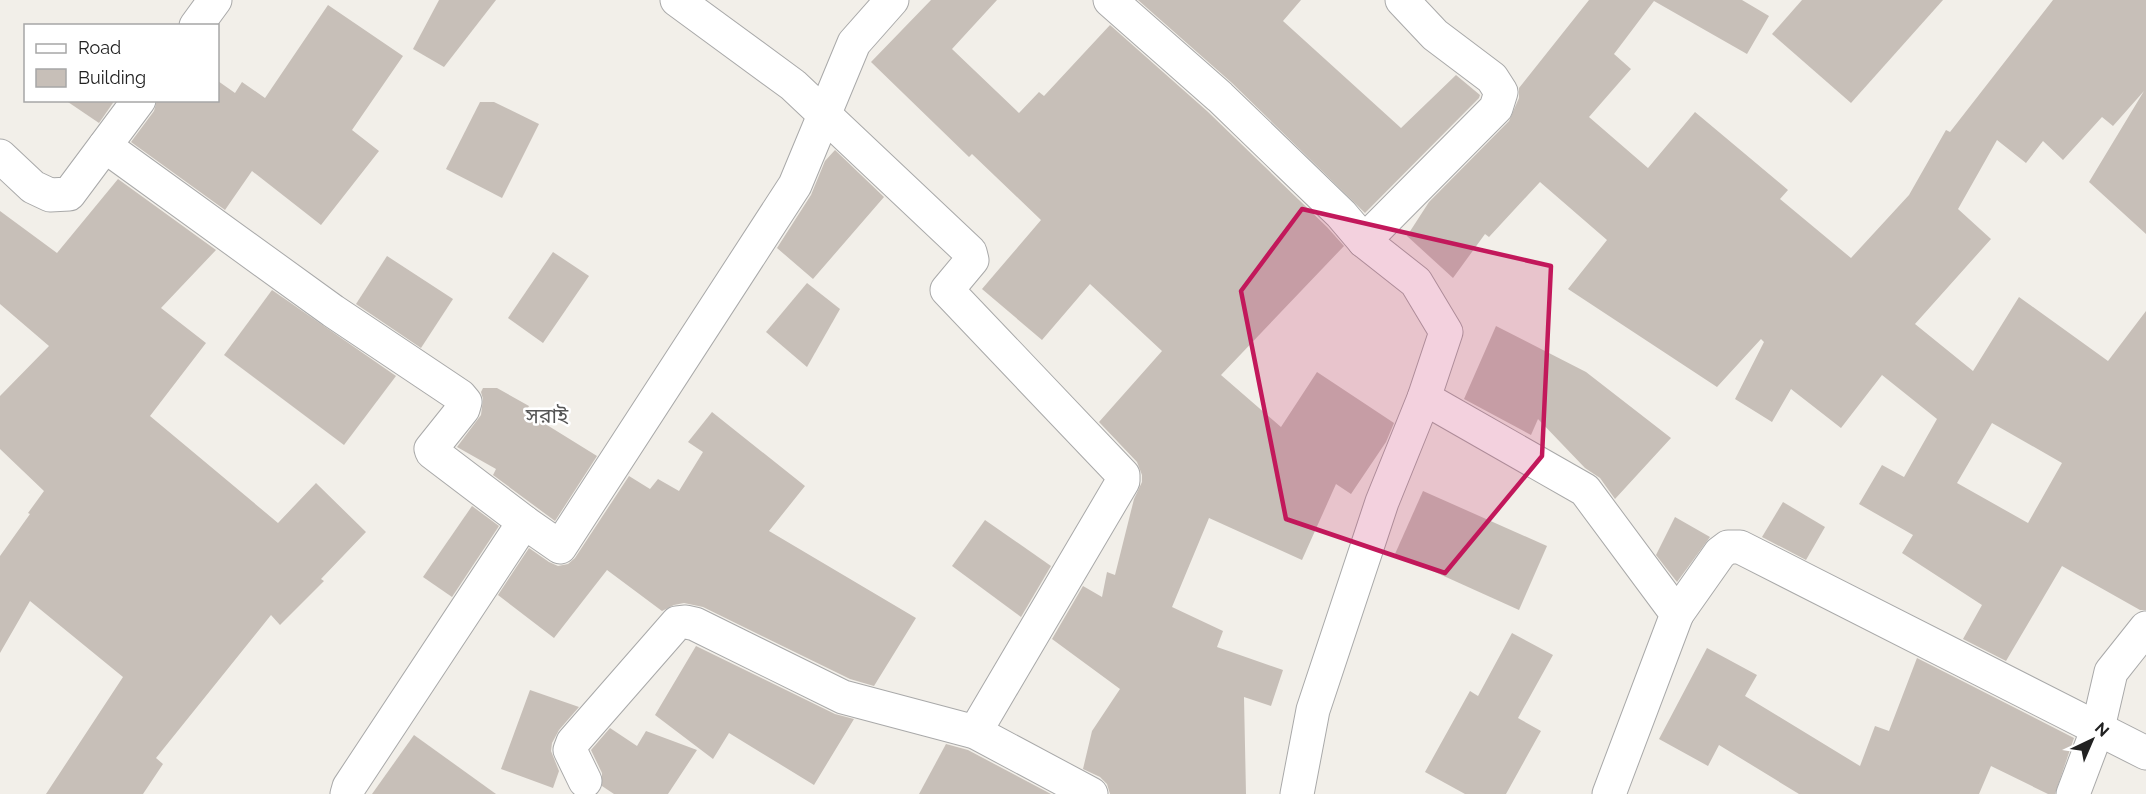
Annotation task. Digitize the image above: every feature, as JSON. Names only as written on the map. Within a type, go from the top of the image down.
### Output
[{"type":"street","points":[[197,24],[215,0]]},
{"type":"street","points":[[677,0],[793,85],[970,252],[972,260],[947,290],[1123,475],[1123,482],[975,732]]},
{"type":"street","points":[[105,146],[333,311],[460,396],[465,402],[463,409],[431,449],[432,452],[560,547],[795,185],[854,43],[892,0]]},
{"type":"street","points":[[1110,0],[1220,97],[1341,214],[1364,241],[1416,282],[1446,332],[1424,398],[1382,502],[1313,710],[1298,794]]},
{"type":"street","points":[[1364,241],[1496,108],[1501,92],[1492,78],[1435,35],[1402,0]]},
{"type":"street","points":[[0,156],[33,187],[50,195],[69,194],[138,102]]},
{"type":"street","points":[[1424,398],[1585,490],[1677,614]]},
{"type":"street","points":[[347,794],[349,787],[524,522]]},
{"type":"street","points":[[1609,794],[1677,614],[1720,553],[1728,547],[1740,547],[2146,753]]},
{"type":"street","points":[[589,789],[570,750],[573,742],[678,623],[686,622],[695,624],[843,697],[975,732],[1090,794]]},
{"type":"street","points":[[2073,794],[2098,728],[2111,672],[2146,628]]},
{"type":"highlighted area","points":[[1302,209],[1551,266],[1542,456],[1445,573],[1286,519],[1241,291]]},
{"type":"building","points":[[439,0],[496,0],[444,67],[413,49]]},
{"type":"building","points":[[931,0],[997,0],[952,49],[1019,113],[1039,92],[1044,96],[1110,25],[1207,111],[1344,246],[1221,375],[1281,427],[1317,372],[1394,423],[1386,442],[1351,494],[1336,484],[1302,560],[1209,518],[1172,607],[1223,631],[1217,647],[1283,670],[1271,706],[1244,697],[1246,794],[1110,794],[1107,784],[1100,777],[1083,769],[1092,731],[1120,689],[1052,639],[1083,586],[1102,597],[1107,572],[1115,575],[1134,499],[1142,482],[1142,475],[1137,462],[1099,422],[1162,351],[1090,284],[1042,340],[982,289],[1041,220],[972,154],[969,157],[871,62]]},
{"type":"building","points":[[1138,0],[1301,0],[1283,21],[1401,128],[1456,75],[1480,95],[1365,213],[1232,83]]},
{"type":"building","points":[[1589,0],[1742,0],[1769,16],[1747,54],[1654,1],[1614,54],[1631,69],[1589,117],[1648,168],[1695,112],[1788,190],[1780,199],[1851,258],[1909,195],[1946,130],[1950,132],[2053,0],[2146,0],[2146,234],[2089,182],[2144,91],[2113,126],[2102,117],[2063,160],[2043,141],[2026,163],[1997,140],[1958,209],[1991,239],[1915,324],[1973,371],[2019,297],[2108,361],[2146,311],[2146,610],[2140,610],[2062,566],[2006,661],[1963,639],[1982,605],[1902,553],[1913,535],[1859,504],[1882,465],[1904,477],[1937,419],[1882,375],[1841,428],[1791,389],[1772,422],[1735,399],[1764,342],[1761,339],[1717,387],[1568,289],[1607,240],[1540,182],[1489,237],[1485,234],[1453,278],[1407,236],[1429,202],[1509,121],[1519,98],[1519,88]],"holes":[[[1992,423],[2062,463],[2028,523],[1957,483]]]},
{"type":"building","points":[[1802,0],[1943,0],[1851,103],[1772,34]]},
{"type":"building","points":[[328,5],[403,56],[352,130],[379,151],[321,225],[252,171],[225,210],[131,142],[154,111],[156,102],[219,102],[219,82],[235,93],[242,82],[265,98]]},
{"type":"building","points":[[68,102],[114,102],[99,123]]},
{"type":"building","points":[[480,102],[494,102],[539,124],[502,198],[446,169]]},
{"type":"building","points":[[835,150],[884,197],[813,279],[777,248],[811,195],[825,161]]},
{"type":"building","points":[[118,179],[216,250],[161,308],[206,343],[150,416],[278,523],[316,483],[366,532],[321,579],[324,581],[280,625],[271,615],[156,758],[163,764],[143,794],[46,794],[123,677],[30,601],[0,653],[0,556],[44,491],[0,449],[0,396],[49,346],[0,304],[0,211],[57,253]]},
{"type":"building","points":[[553,252],[589,276],[543,343],[508,318]]},
{"type":"building","points":[[387,256],[453,299],[421,348],[356,304]]},
{"type":"building","points":[[807,283],[840,309],[807,367],[766,332]]},
{"type":"building","points":[[272,290],[396,376],[344,445],[224,355]]},
{"type":"building","points":[[1496,326],[1586,372],[1671,438],[1615,499],[1600,478],[1585,468],[1538,419],[1531,435],[1464,399]]},
{"type":"building","points":[[483,388],[497,388],[529,406],[526,412],[597,456],[555,521],[493,475],[496,469],[457,447],[481,415]]},
{"type":"building","points":[[712,412],[805,486],[769,531],[916,618],[874,686],[850,679],[703,607],[684,603],[662,611],[607,570],[554,638],[498,595],[529,548],[558,566],[568,564],[575,558],[629,476],[650,489],[658,479],[679,491],[703,452],[688,442]]},
{"type":"building","points":[[1423,491],[1547,546],[1519,610],[1395,554]]},
{"type":"building","points":[[1783,502],[1825,527],[1806,560],[1762,537]]},
{"type":"building","points":[[472,506],[499,526],[452,597],[423,577]]},
{"type":"building","points":[[1675,517],[1710,537],[1677,582],[1656,555]]},
{"type":"building","points":[[985,520],[1051,566],[1021,617],[952,566]]},
{"type":"building","points":[[1512,633],[1553,655],[1518,718],[1541,731],[1506,794],[1465,794],[1425,772],[1470,691],[1478,696]]},
{"type":"building","points":[[696,646],[835,714],[854,719],[814,785],[729,733],[713,759],[655,715]]},
{"type":"building","points":[[1707,648],[1757,675],[1745,696],[1860,766],[1875,726],[1889,731],[1917,658],[2074,738],[2055,794],[2048,794],[1991,766],[1979,794],[1799,794],[1719,745],[1708,766],[1659,739]]},
{"type":"building","points":[[530,690],[579,707],[559,730],[552,743],[551,751],[559,771],[553,788],[501,769]]},
{"type":"building","points":[[610,728],[637,746],[646,731],[697,750],[668,794],[614,794],[602,786],[602,773],[591,750]]},
{"type":"building","points":[[414,735],[496,794],[372,794]]},
{"type":"building","points":[[946,744],[968,750],[1051,794],[919,794]]},
{"type":"district","name":"সরাই","points":[[547,416]]}]
